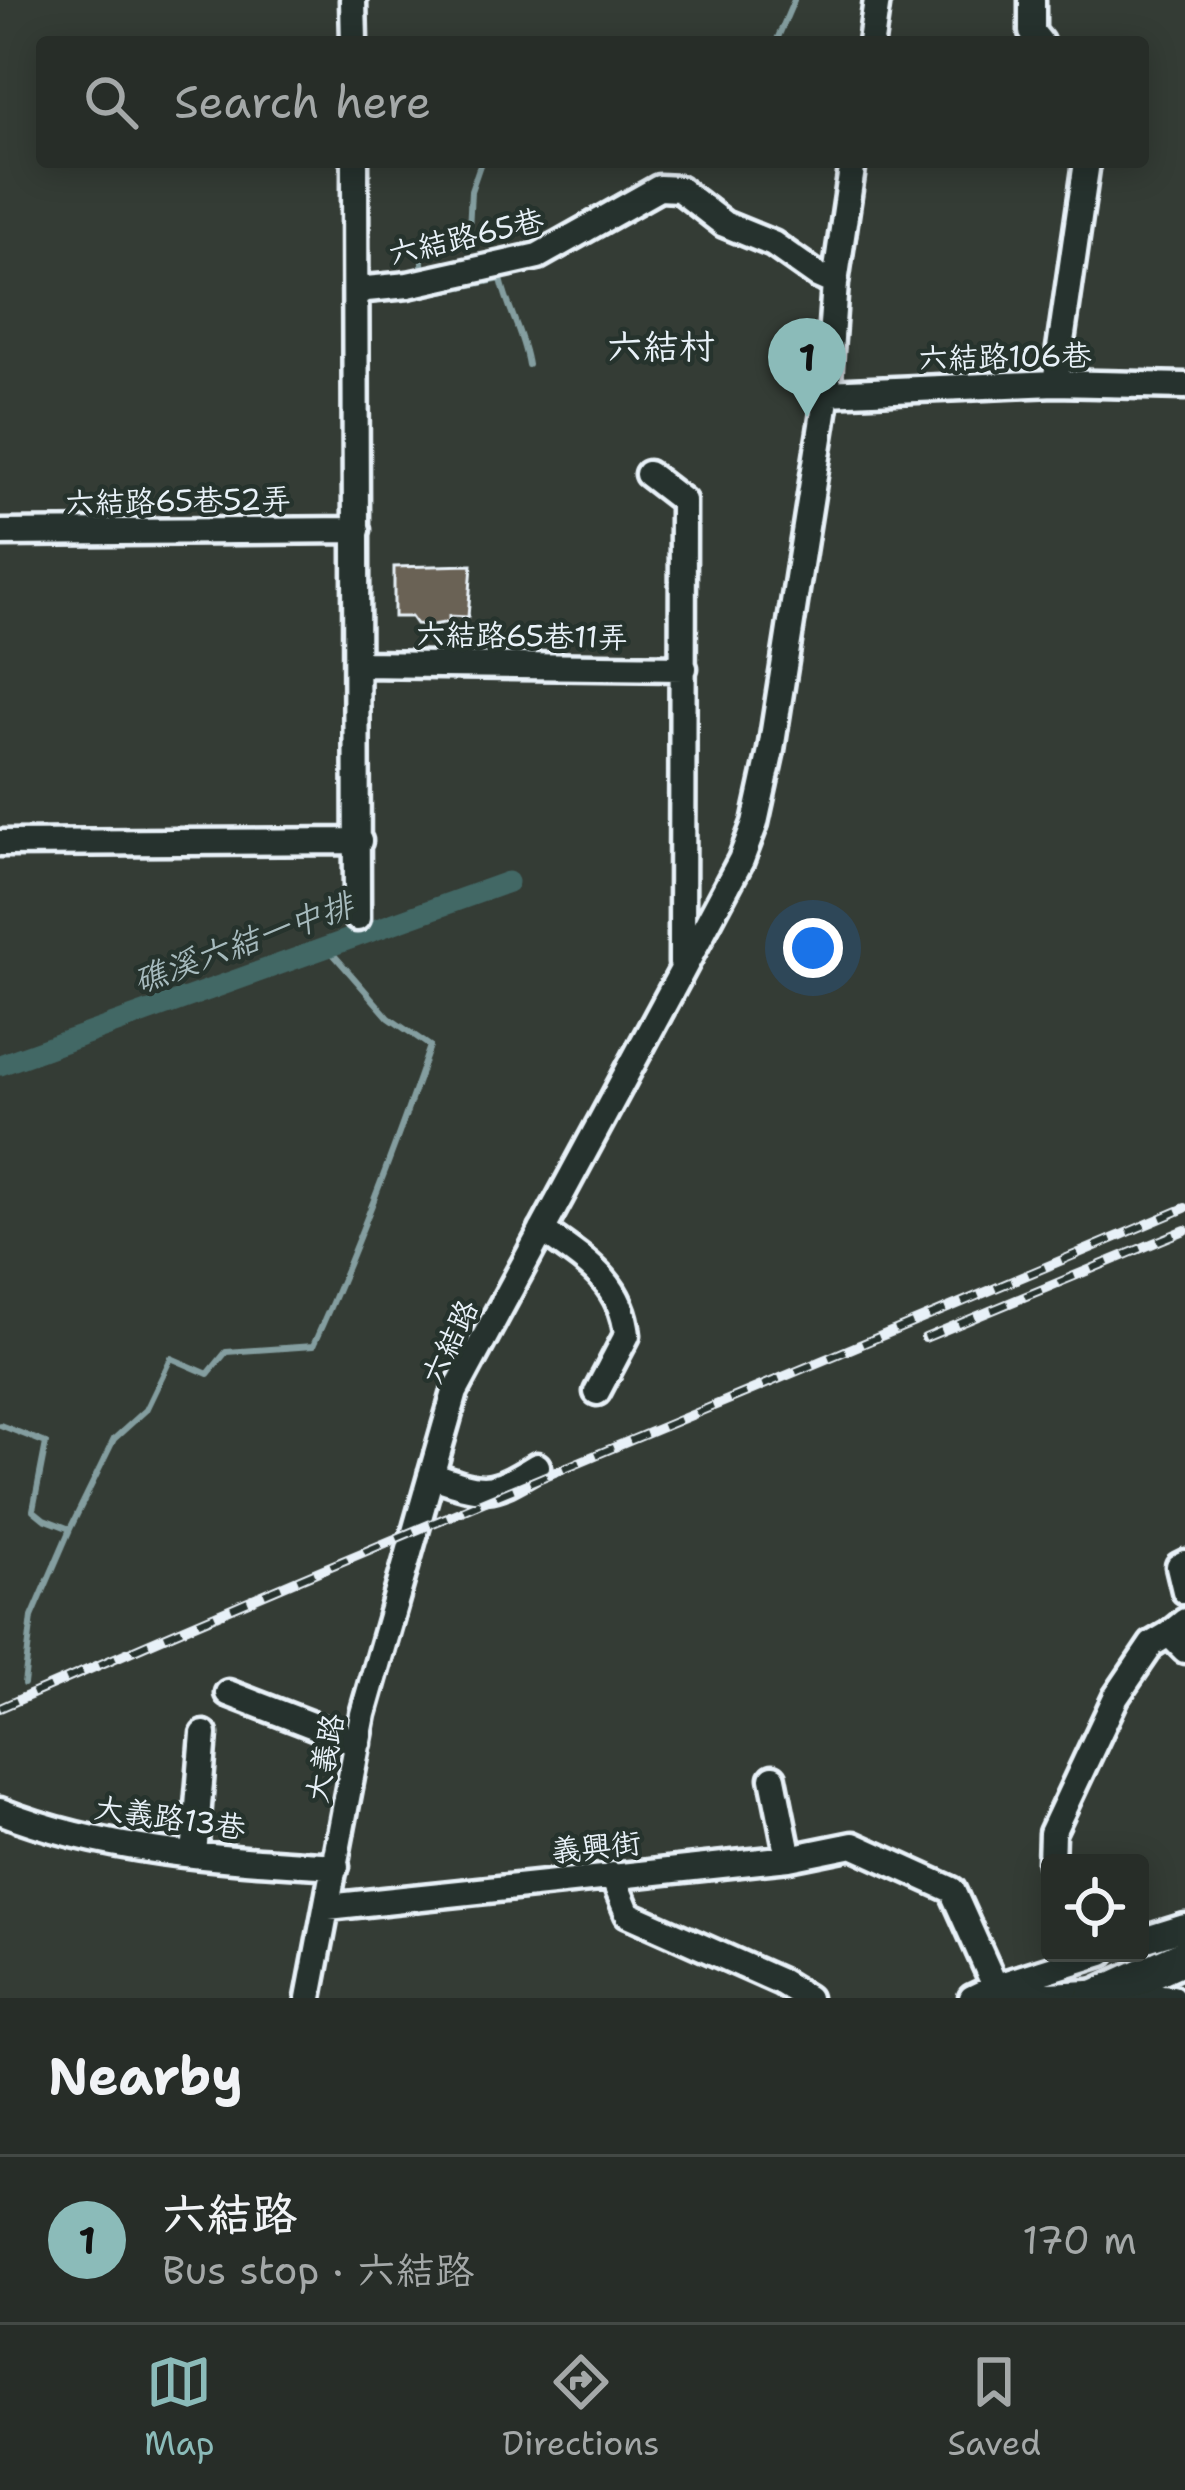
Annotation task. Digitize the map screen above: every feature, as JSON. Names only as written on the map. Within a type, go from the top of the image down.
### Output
[{"type":"main road","points":[[1101,1995],[1185,1956]]},
{"type":"street","points":[[353,0],[354,36]]},
{"type":"street","points":[[872,36],[877,0]]},
{"type":"street","points":[[1032,0],[1035,36]]},
{"type":"street","points":[[355,168],[357,918]]},
{"type":"street","name":"六結路","points":[[415,1533],[455,1392],[741,860],[755,823],[771,751],[827,393],[835,283],[852,168]]},
{"type":"street","points":[[1054,383],[1086,168]]},
{"type":"street","name":"六結路65巷","points":[[356,290],[408,285],[538,256],[659,188],[679,189],[724,224],[773,244],[835,283]]},
{"type":"street","name":"六結路106巷","points":[[827,393],[1054,383],[1185,386]]},
{"type":"street","points":[[648,473],[683,501],[682,971]]},
{"type":"street","name":"六結路65巷52弄","points":[[0,533],[357,530]]},
{"type":"street","name":"六結路65巷11弄","points":[[359,664],[684,668]]},
{"type":"street","points":[[0,843],[359,841]]},
{"type":"street","points":[[542,1230],[601,1273],[618,1297],[627,1335],[597,1392]]},
{"type":"street","points":[[431,1475],[476,1491],[501,1488],[537,1466]]},
{"type":"street","name":"大義路","points":[[309,1998],[358,1742],[415,1533]]},
{"type":"street","points":[[1185,1563],[1179,1567],[1185,1591]]},
{"type":"street","points":[[1051,1854],[1052,1833],[1107,1714],[1151,1644],[1180,1635]]},
{"type":"street","points":[[228,1693],[358,1742]]},
{"type":"street","points":[[194,1856],[204,1734]]},
{"type":"street","points":[[773,1778],[789,1858]]},
{"type":"street","name":"大義路13巷","points":[[0,1811],[47,1830],[194,1856],[336,1866]]},
{"type":"street","name":"義興街","points":[[328,1907],[789,1858],[853,1845],[952,1890],[994,1994]]},
{"type":"street","points":[[613,1875],[628,1914],[807,1998]]},
{"type":"street","points":[[1149,1938],[1185,1927]]},
{"type":"street","points":[[972,1998],[1078,1962]]},
{"type":"street","points":[[994,1994],[1172,1998]]},
{"type":"building","points":[[472,565],[468,617],[449,616],[449,622],[433,625],[394,617],[394,567]]},
{"type":"waterway","points":[[779,36],[794,0]]},
{"type":"waterway","points":[[422,272],[422,249],[469,230],[471,191],[479,168]]},
{"type":"waterway","points":[[425,288],[432,293],[501,279],[528,365]]},
{"type":"waterway","name":"礁溪六結一中排","points":[[0,1065],[508,882]]},
{"type":"waterway","points":[[24,1684],[32,1617],[70,1529],[114,1439],[146,1410],[171,1358],[208,1374],[226,1352],[313,1346],[345,1272],[430,1046],[389,1018],[327,947]]},
{"type":"waterway","points":[[0,1425],[46,1443],[33,1510],[70,1529]]},
{"type":"railway","points":[[0,1708],[1185,1208]]},
{"type":"railway","points":[[925,1338],[1185,1230]]},
{"type":"place","name":"六結路","points":[[807,417]]},
{"type":"district","name":"六結村","points":[[661,346]]}]
